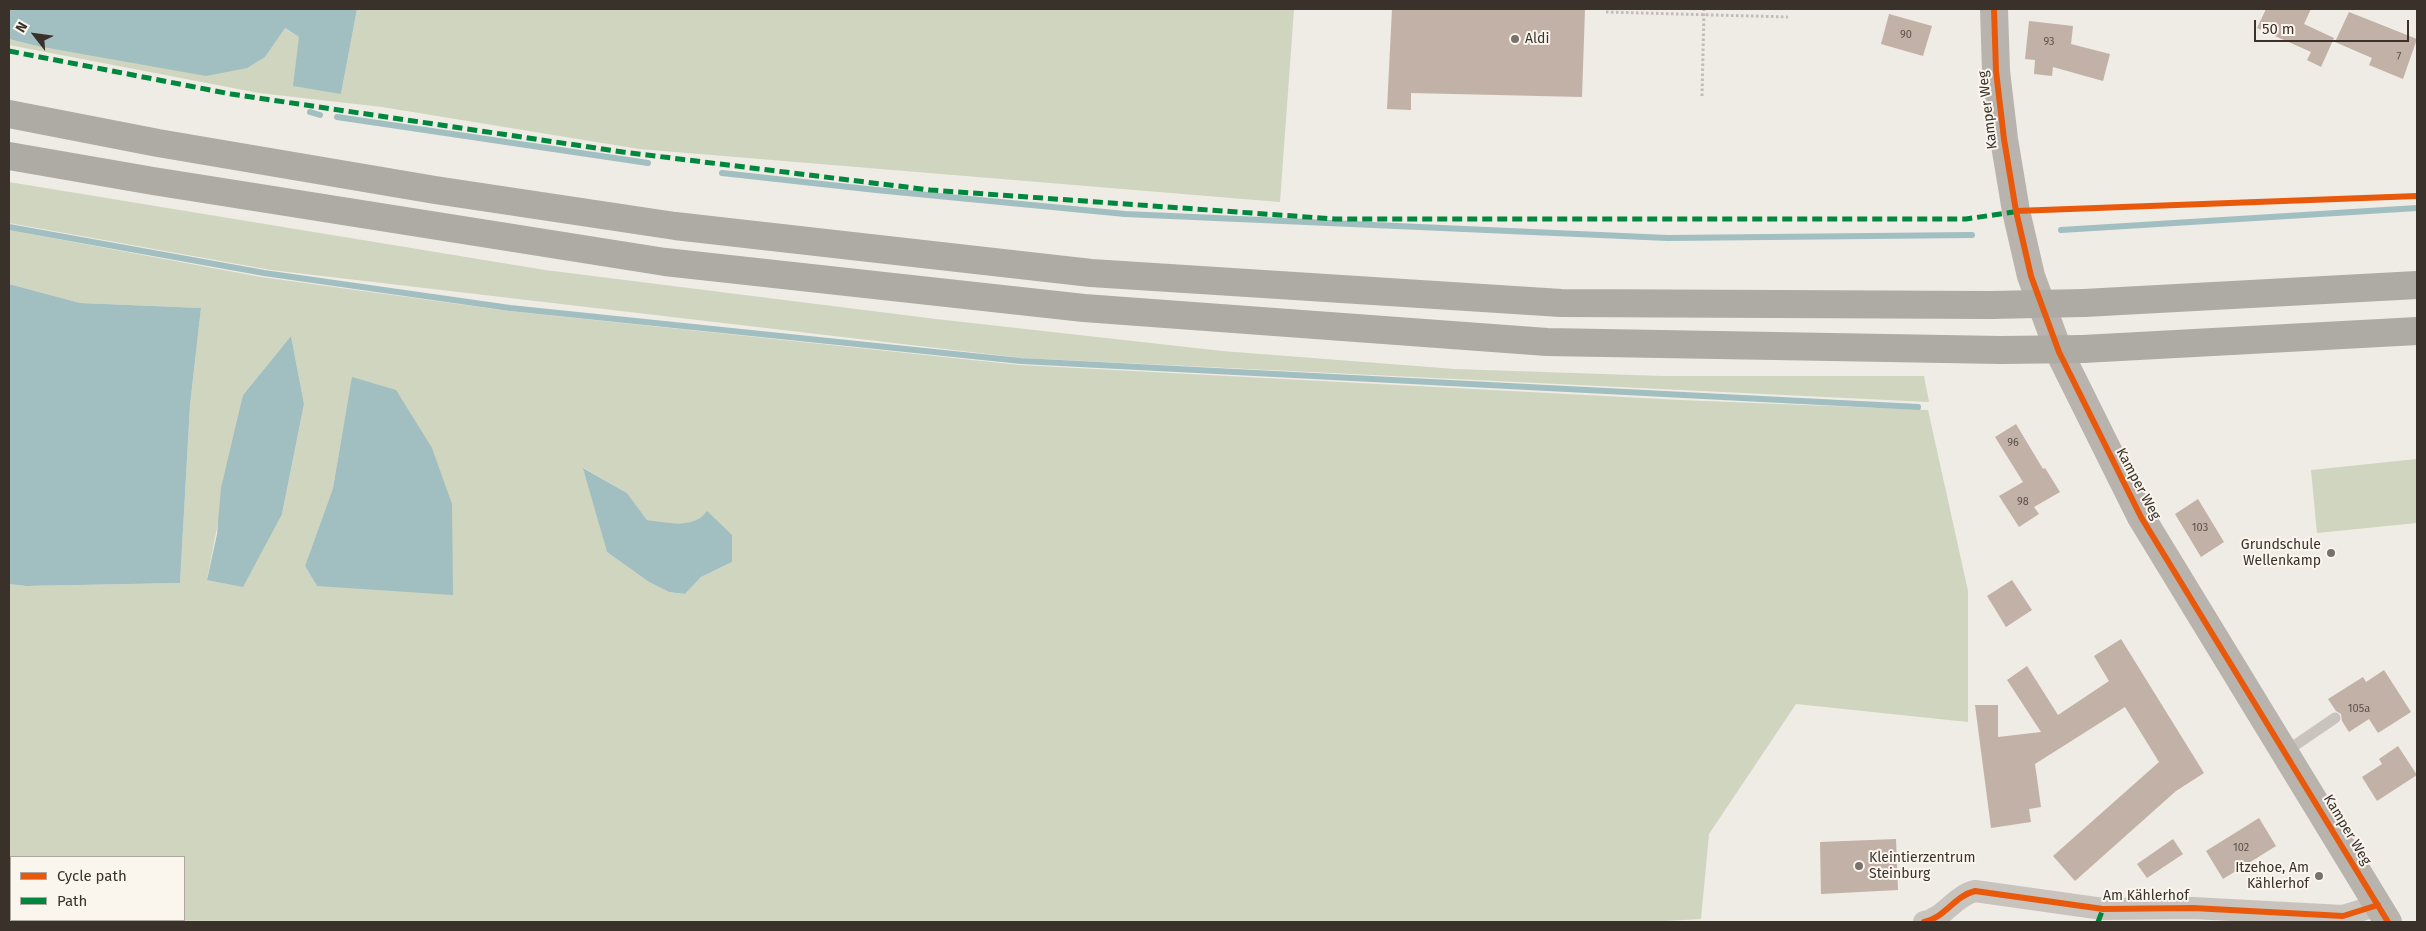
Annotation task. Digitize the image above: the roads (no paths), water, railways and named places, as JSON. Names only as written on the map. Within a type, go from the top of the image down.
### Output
[{"type":"highway","points":[[9,114],[158,143],[434,190],[675,226],[1091,273],[1560,303],[1991,305],[2084,303],[2417,284]]},
{"type":"highway","points":[[9,156],[172,184],[665,262],[1084,308],[1547,342],[2001,350],[2083,349],[2417,331]]},
{"type":"main road","name":"Kamper Weg","points":[[1994,9],[1996,71],[2004,139],[2016,211],[2031,276],[2059,352],[2141,517],[2383,914]]},
{"type":"street","name":"Am Kählerhof","points":[[1926,922],[1942,915],[1965,894],[1975,891],[2102,909],[2193,908],[2343,916],[2383,914]]},
{"type":"lane","points":[[2285,752],[2335,718]]},
{"type":"water","points":[[9,9],[357,9],[341,94],[293,86],[299,37],[285,28],[265,57],[247,68],[206,76],[37,46],[9,39]]},
{"type":"water","points":[[9,284],[80,303],[201,308],[190,405],[180,583],[26,586],[9,584]]},
{"type":"water","points":[[291,336],[304,404],[282,514],[243,587],[207,580],[217,534],[221,488],[243,395]]},
{"type":"water","points":[[352,377],[396,390],[432,448],[452,504],[453,595],[317,586],[305,566],[333,488]]},
{"type":"water","points":[[583,468],[627,493],[647,520],[687,523],[695,521],[707,511],[732,535],[732,562],[701,577],[685,594],[669,592],[649,582],[607,552]]},
{"type":"waterway","points":[[310,112],[320,115]]},
{"type":"waterway","points":[[337,117],[648,163]]},
{"type":"waterway","points":[[722,173],[1125,214],[1668,238],[1972,235]]},
{"type":"waterway","points":[[2061,230],[2417,208]]},
{"type":"waterway","points":[[9,227],[264,273],[510,308],[1021,361],[1918,407]]},
{"type":"place","name":"Aldi","points":[[1515,39]]},
{"type":"place","name":"Grundschule Wellenkamp","points":[[2331,553]]},
{"type":"place","name":"Kleintierzentrum Steinburg","points":[[1859,866]]},
{"type":"place","name":"Itzehoe, Am Kählerhof","points":[[2319,876]]}]
